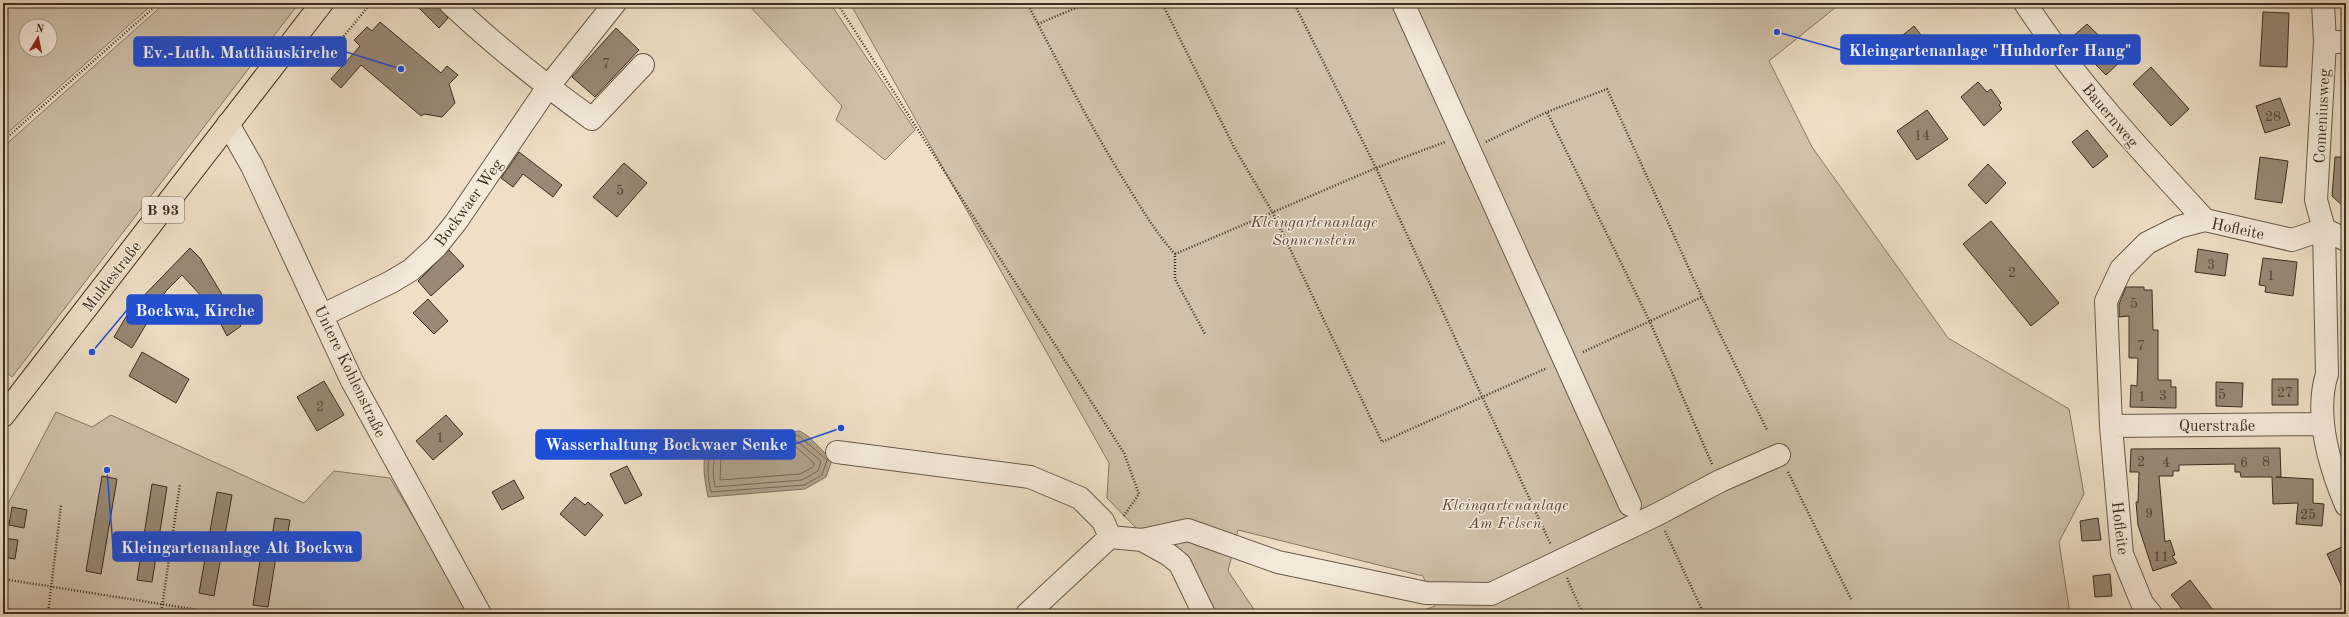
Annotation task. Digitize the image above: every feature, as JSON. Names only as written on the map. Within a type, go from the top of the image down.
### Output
[{"type":"main road","name":"Muldestraße","points":[[3,416],[322,3]]},
{"type":"street","points":[[450,3],[482,33],[548,87],[592,119],[643,65]]},
{"type":"street","name":"Bockwaer Weg","points":[[323,315],[411,270],[436,247],[456,222],[548,87],[615,3]]},
{"type":"street","points":[[1403,3],[1630,505]]},
{"type":"street","name":"Bauernweg","points":[[2025,3],[2052,44],[2133,143],[2205,220]]},
{"type":"street","name":"Comeniusweg","points":[[2323,3],[2336,42],[2316,200],[2324,229]]},
{"type":"street","name":"Untere Kohlenstraße","points":[[228,124],[252,166],[323,315],[352,381],[480,614]]},
{"type":"street","name":"Hofleite","points":[[2151,614],[2142,603],[2122,554],[2111,426],[2106,301],[2121,269],[2147,242],[2179,227],[2205,220],[2292,240],[2324,229]]},
{"type":"street","points":[[2346,240],[2324,229],[2327,374],[2323,384],[2323,424],[2336,480],[2346,505]]},
{"type":"street","name":"Querstraße","points":[[2111,426],[2323,424]]},
{"type":"street","points":[[837,452],[1030,477],[1080,498],[1103,521],[1110,537]]},
{"type":"street","points":[[1027,614],[1110,537],[1142,540],[1188,530],[1278,562],[1426,593],[1491,594],[1658,514],[1720,481],[1779,455]]},
{"type":"street","points":[[1142,540],[1169,555],[1180,564],[1204,614]]},
{"type":"path","points":[[3,141],[159,3]]},
{"type":"path","points":[[296,36],[330,53],[370,3]]},
{"type":"path","points":[[837,3],[1124,453],[1139,494],[1110,537]]},
{"type":"path","points":[[1027,3],[1109,157],[1159,236],[1176,254],[1175,279],[1205,334]]},
{"type":"path","points":[[1038,24],[1087,3]]},
{"type":"path","points":[[1162,3],[1235,149],[1274,213],[1382,442],[1650,322],[1702,296]]},
{"type":"path","points":[[1294,3],[1376,168],[1583,614]]},
{"type":"path","points":[[1176,254],[1376,168],[1466,143],[1607,89],[1702,296],[1767,430]]},
{"type":"path","points":[[1547,112],[1650,322],[1713,467]]},
{"type":"path","points":[[1779,455],[1850,599]]},
{"type":"path","points":[[161,614],[180,484]]},
{"type":"path","points":[[48,614],[61,505]]},
{"type":"path","points":[[1658,514],[1704,614]]},
{"type":"path","points":[[3,579],[224,614]]},
{"type":"green space","points":[[3,3],[154,3],[3,137]]},
{"type":"green space","points":[[165,3],[299,3],[12,377],[3,370],[3,147]]},
{"type":"green space","points":[[747,3],[830,3],[915,130],[885,160],[836,120],[842,106]]},
{"type":"green space","points":[[850,3],[1841,3],[1769,61],[1812,147],[1948,338],[2069,409],[2084,494],[2059,542],[2070,614],[1414,614],[1435,606],[1423,576],[1238,530],[1228,571],[1257,614],[1206,614],[1176,569],[1107,498],[1109,463]]},
{"type":"green space","points":[[56,412],[92,427],[111,415],[304,503],[334,471],[390,478],[471,614],[3,614],[3,513]]},
{"type":"water","points":[[800,431],[809,437],[832,460],[826,477],[805,489],[708,497],[704,461],[705,453],[712,441],[718,437],[740,433]]},
{"type":"building","points":[[414,3],[436,3],[448,18],[439,28]]},
{"type":"building","points":[[2263,12],[2289,13],[2287,67],[2260,66]]},
{"type":"building","points":[[380,22],[441,73],[447,66],[458,75],[449,84],[455,103],[442,117],[424,114],[421,116],[361,65],[341,88],[331,79],[360,46],[354,40],[367,27],[372,31]]},
{"type":"building","points":[[2087,24],[2123,59],[2106,75],[2070,39]]},
{"type":"building","points":[[1914,26],[1928,44],[1906,60],[1893,43]]},
{"type":"building","points":[[616,28],[639,50],[595,97],[572,77]]},
{"type":"building","points":[[2151,67],[2189,109],[2171,126],[2133,84]]},
{"type":"building","points":[[1978,82],[1987,92],[1991,89],[2001,103],[1999,105],[2002,109],[1984,126],[1961,97]]},
{"type":"building","points":[[2280,98],[2290,125],[2265,133],[2256,106]]},
{"type":"building","points":[[1927,110],[1948,139],[1917,160],[1897,131]]},
{"type":"building","points":[[2087,130],[2108,156],[2093,168],[2072,142]]},
{"type":"building","points":[[519,152],[562,185],[553,197],[523,174],[513,187],[501,178]]},
{"type":"building","points":[[2260,157],[2288,161],[2282,203],[2255,199]]},
{"type":"building","points":[[2335,157],[2346,157],[2346,209],[2332,196]]},
{"type":"building","points":[[624,163],[647,183],[617,217],[593,197]]},
{"type":"building","points":[[1988,164],[2006,183],[1986,204],[1968,185]]},
{"type":"building","points":[[1991,221],[2059,303],[2031,326],[1963,244]]},
{"type":"building","points":[[190,248],[200,258],[241,326],[227,336],[213,309],[182,275],[166,291],[132,348],[114,337],[130,310]]},
{"type":"building","points":[[2198,249],[2228,254],[2225,276],[2195,272]]},
{"type":"building","points":[[449,250],[464,266],[431,296],[418,281]]},
{"type":"building","points":[[2263,258],[2297,262],[2293,296],[2265,292],[2266,286],[2259,285]]},
{"type":"building","points":[[2126,287],[2144,287],[2144,290],[2152,290],[2153,330],[2158,330],[2158,380],[2171,380],[2171,387],[2176,387],[2176,408],[2130,407],[2131,385],[2137,386],[2138,358],[2129,358],[2129,316],[2119,317],[2119,304]]},
{"type":"building","points":[[428,299],[448,321],[434,334],[413,313]]},
{"type":"building","points":[[142,352],[189,379],[176,403],[129,376]]},
{"type":"building","points":[[2272,379],[2298,379],[2298,405],[2272,405]]},
{"type":"building","points":[[324,381],[344,415],[317,431],[297,397]]},
{"type":"building","points":[[2216,382],[2243,383],[2242,407],[2216,406]]},
{"type":"building","points":[[446,415],[463,434],[433,460],[416,441]]},
{"type":"building","points":[[2280,448],[2281,477],[2276,477],[2313,479],[2313,503],[2324,504],[2322,526],[2296,524],[2298,503],[2273,504],[2272,477],[2241,477],[2240,472],[2235,472],[2235,464],[2179,465],[2179,471],[2173,471],[2173,476],[2159,476],[2165,542],[2170,540],[2175,555],[2172,556],[2177,563],[2153,571],[2138,525],[2136,502],[2138,502],[2139,472],[2130,472],[2131,449]]},
{"type":"building","points":[[627,466],[642,495],[625,504],[610,474]]},
{"type":"building","points":[[102,476],[117,479],[101,574],[86,571]]},
{"type":"building","points":[[514,480],[524,498],[502,510],[492,492]]},
{"type":"building","points":[[152,484],[167,487],[152,582],[137,580]]},
{"type":"building","points":[[217,492],[232,495],[214,596],[199,593]]},
{"type":"building","points":[[575,497],[585,505],[588,502],[603,515],[585,536],[560,514]]},
{"type":"building","points":[[12,507],[27,510],[24,528],[9,525]]},
{"type":"building","points":[[275,518],[290,520],[287,538],[272,536]]},
{"type":"building","points":[[2098,518],[2101,540],[2082,541],[2080,521]]},
{"type":"building","points":[[3,538],[18,540],[15,559],[3,557]]},
{"type":"building","points":[[2346,545],[2346,596],[2327,554]]},
{"type":"building","points":[[262,548],[277,550],[268,607],[253,605]]},
{"type":"building","points":[[2110,574],[2112,596],[2095,597],[2093,576]]},
{"type":"building","points":[[2190,580],[2216,614],[2186,614],[2171,595]]},
{"type":"place","name":"Kleingartenanlage \"Huhdorfer Hang\"","points":[[1777,32]]},
{"type":"place","name":"Ev.-Luth. Matthäuskirche","points":[[401,69]]},
{"type":"place","name":"Bockwa, Kirche","points":[[92,352]]},
{"type":"place","name":"Wasserhaltung Bockwaer Senke","points":[[841,428]]},
{"type":"place","name":"Kleingartenanlage Alt Bockwa","points":[[107,470]]},
{"type":"park label","name":"Kleingartenanlage Sonnenstein","points":[[1314,230]]},
{"type":"park label","name":"Kleingartenanlage Am Felsen","points":[[1505,513]]}]
